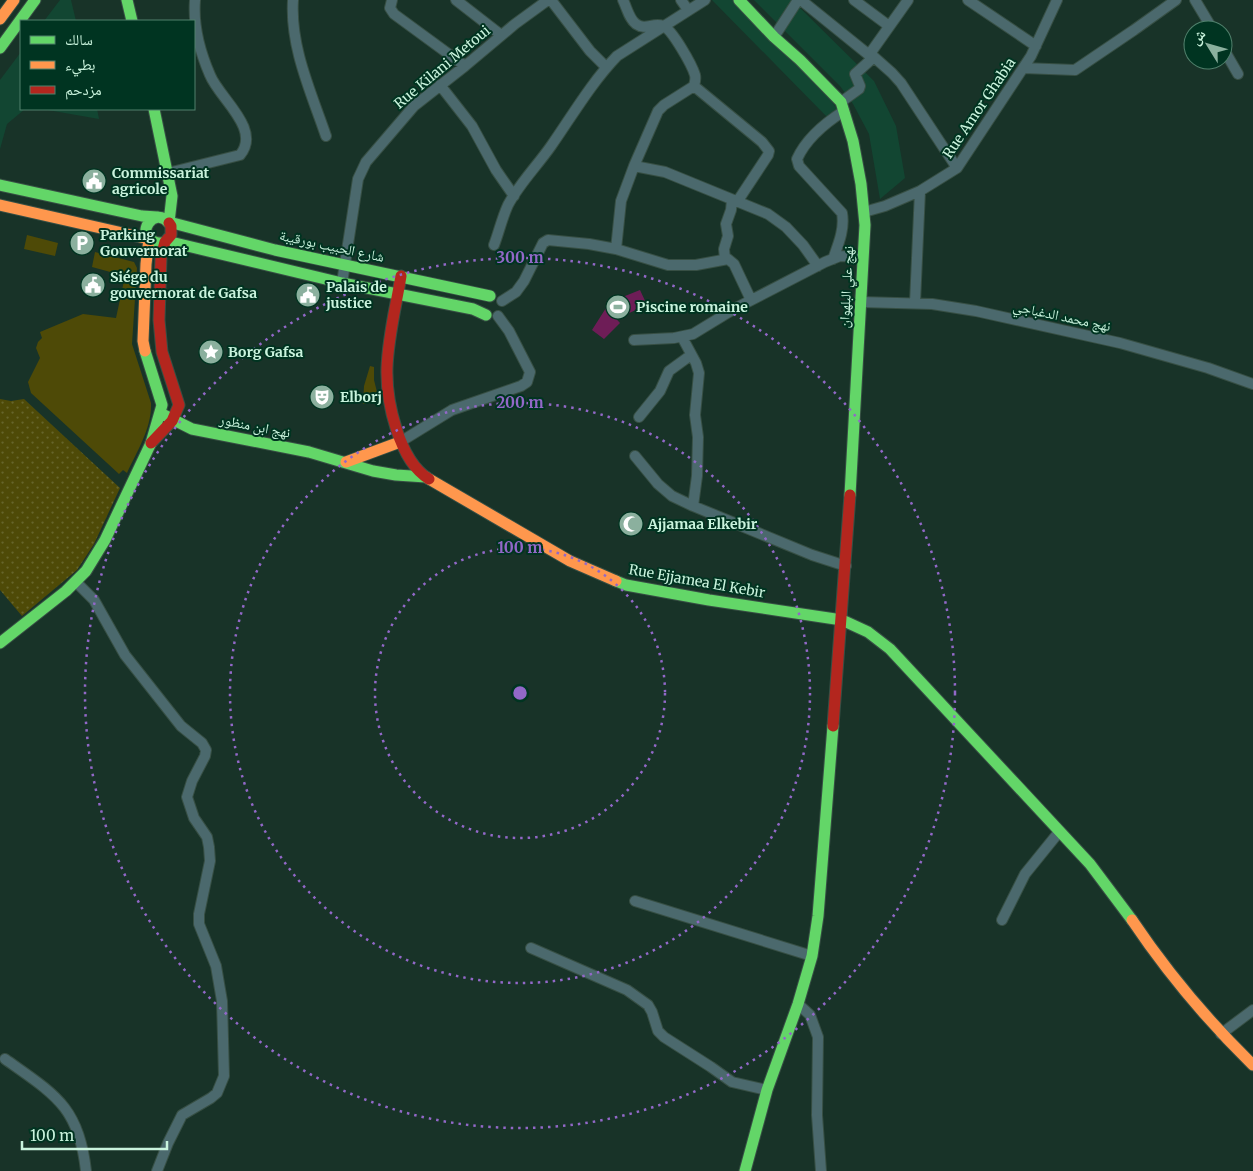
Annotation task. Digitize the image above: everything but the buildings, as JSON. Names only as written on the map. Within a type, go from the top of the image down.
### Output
[{"type":"street","points":[[0,19],[14,0]]},
{"type":"street","points":[[20,20],[35,0]]},
{"type":"street","points":[[127,0],[132,20]]},
{"type":"street","points":[[195,0],[195,20]]},
{"type":"street","points":[[293,0],[292,26],[295,44],[326,136]]},
{"type":"street","points":[[392,0],[390,8],[394,14],[465,66]]},
{"type":"street","points":[[456,0],[501,35]]},
{"type":"street","points":[[550,0],[590,51],[606,67]]},
{"type":"street","name":"Rue Kilani Metoui","points":[[342,283],[358,179],[366,162],[414,106],[501,35],[550,0]]},
{"type":"street","points":[[616,249],[621,201],[658,111],[664,105],[694,86],[696,78],[693,68],[664,26],[659,25],[646,28],[638,26],[631,18],[623,0]]},
{"type":"street","points":[[681,0],[688,10]]},
{"type":"street","points":[[494,245],[508,206],[514,196],[606,67],[617,56],[705,0]]},
{"type":"street","name":"نهج علي البلهوان","points":[[739,0],[774,37],[800,60],[842,107],[853,141],[865,226],[862,257],[855,435],[846,566],[822,876],[812,956],[798,1004],[767,1090],[745,1171]]},
{"type":"street","points":[[774,37],[800,0],[892,73],[901,83],[957,168]]},
{"type":"street","points":[[854,0],[889,26]]},
{"type":"street","points":[[833,259],[841,232],[842,214],[799,166],[796,159],[815,134],[859,89],[860,86],[855,74],[871,56],[889,26],[908,0]]},
{"type":"street","points":[[968,0],[1036,46]]},
{"type":"street","name":"Rue Amor Ghabia","points":[[864,212],[885,206],[920,191],[957,168],[1023,68],[1058,0]]},
{"type":"street","points":[[1023,68],[1075,70],[1176,0]]},
{"type":"street","points":[[1195,0],[1207,20]]},
{"type":"street","points":[[0,48],[20,21]]},
{"type":"street","points":[[168,173],[240,155],[245,146],[246,139],[239,116],[210,77],[196,38],[195,26]]},
{"type":"street","points":[[1233,65],[1238,74]]},
{"type":"street","points":[[440,85],[472,126],[496,170],[514,196]]},
{"type":"street","points":[[694,86],[762,142],[769,151],[734,201],[726,224],[728,236],[724,259]]},
{"type":"street","points":[[152,443],[173,420],[180,405],[162,352],[159,329],[160,257],[165,242],[172,231],[169,222],[172,196],[154,110]]},
{"type":"street","points":[[634,166],[666,172],[768,214],[803,245],[818,266]]},
{"type":"street","points":[[0,185],[142,216],[157,217],[166,219],[169,222]]},
{"type":"street","points":[[915,303],[920,191]]},
{"type":"street","points":[[43,214],[47,196]]},
{"type":"street","points":[[0,205],[149,239],[156,243],[165,242],[397,295],[473,309],[492,318],[498,316],[503,308],[502,301],[497,296],[490,296],[482,302],[482,310],[486,315]]},
{"type":"street","points":[[95,227],[99,207]]},
{"type":"street","points":[[0,643],[76,582],[86,571],[101,548],[152,443],[162,405],[143,341],[146,264],[149,239],[146,227],[150,220],[157,217]]},
{"type":"street","name":"شارع الحبيب بورقيبة","points":[[169,222],[275,250],[490,296]]},
{"type":"street","points":[[502,301],[516,292],[524,281],[543,242],[548,240],[616,249],[668,265],[696,265],[728,259],[734,264],[752,300]]},
{"type":"street","points":[[634,340],[682,337],[693,334],[752,300],[833,259],[848,256],[862,257]]},
{"type":"street","name":"Rue Ejjamea El Kebir","points":[[401,276],[389,345],[387,369],[389,397],[400,442],[407,455],[426,477],[570,561],[626,586],[842,620],[864,629],[890,649],[1090,864],[1127,912],[1154,953],[1221,1034],[1253,1065]]},
{"type":"street","name":"نهج محمد الدغباجي","points":[[861,302],[915,303],[968,310],[1100,338],[1184,361],[1253,384]]},
{"type":"street","points":[[346,462],[400,442],[452,410],[521,386],[527,382],[530,372],[509,330],[498,316]]},
{"type":"street","points":[[682,337],[696,362],[699,373],[695,415],[698,436],[693,506]]},
{"type":"street","points":[[639,417],[660,391],[669,371],[691,355]]},
{"type":"street","name":"نهج ابن منظور","points":[[161,413],[192,429],[265,442],[346,462],[373,471],[426,477]]},
{"type":"street","points":[[635,456],[665,491],[693,506],[812,555],[846,566]]},
{"type":"street","points":[[76,582],[94,600],[125,655],[181,726],[202,743],[206,750],[187,797],[194,818],[207,837],[209,847],[210,861],[199,914],[199,924],[216,966],[222,1001],[224,1076],[217,1093],[182,1115],[157,1171]]},
{"type":"street","points":[[1002,920],[1025,874],[1047,844],[1059,832]]},
{"type":"street","points":[[635,901],[812,956]]},
{"type":"street","points":[[531,948],[627,990],[648,1004],[658,1031],[664,1037],[732,1082],[767,1090]]},
{"type":"street","points":[[798,1004],[810,1015],[818,1037],[817,1115],[821,1171]]},
{"type":"street","points":[[1221,1034],[1253,1010]]},
{"type":"street","points":[[2,1061],[53,1094],[68,1111],[81,1140],[86,1171]]},
{"type":"shaded area","points":[[60,0],[71,0],[76,20],[45,20]]},
{"type":"shaded area","points":[[712,0],[738,0],[815,77],[841,115],[828,118]]},
{"type":"shaded area","points":[[754,0],[792,0],[874,81],[896,126],[905,178],[880,199],[869,134],[853,104],[840,86]]},
{"type":"shaded area","points":[[20,53],[20,110],[24,110],[7,124],[0,149],[0,80]]},
{"type":"shaded area","points":[[48,110],[97,110],[99,119]]},
{"type":"shaded area","points":[[27,235],[58,243],[55,256],[24,249]]},
{"type":"shaded area","points":[[95,252],[134,262],[137,268],[132,344],[151,403],[151,412],[143,439],[127,473],[123,470],[119,474],[31,393],[28,382],[40,358],[36,348],[42,338],[40,332],[83,314],[116,318],[125,276],[92,267]]},
{"type":"shaded area","points":[[640,290],[647,305],[627,314],[620,298]]},
{"type":"shaded area","points":[[606,308],[620,323],[604,339],[592,330]]},
{"type":"shaded area","points":[[370,366],[374,367],[374,380],[379,400],[363,404],[364,386]]},
{"type":"shaded area","points":[[0,399],[11,401],[24,399],[120,488],[94,544],[77,570],[22,616],[0,590]]},
{"type":"traffic: fast","points":[[20,20],[35,0]]},
{"type":"traffic: fast","points":[[127,0],[132,20]]},
{"type":"traffic: fast","points":[[739,0],[841,102],[853,141],[861,184],[865,225],[850,495]]},
{"type":"traffic: fast","points":[[0,48],[20,21]]},
{"type":"traffic: fast","points":[[154,110],[172,196],[169,222],[275,250],[490,296]]},
{"type":"traffic: fast","points":[[0,185],[142,216],[157,217]]},
{"type":"traffic: fast","points":[[169,223],[163,218],[152,219],[148,223],[146,234],[157,243],[175,243],[342,283],[473,309],[486,315]]},
{"type":"traffic: fast","points":[[0,643],[66,591],[86,571],[105,540],[151,443],[162,405],[145,351]]},
{"type":"traffic: fast","points":[[164,415],[192,429],[309,452],[373,471],[426,477]]},
{"type":"traffic: fast","points":[[616,581],[626,585],[709,600],[842,620],[868,632],[890,649],[1090,864],[1132,920]]},
{"type":"traffic: fast","points":[[745,1171],[767,1090],[798,1004],[812,956],[818,916],[833,726]]},
{"type":"traffic: slow","points":[[0,19],[14,0]]},
{"type":"traffic: slow","points":[[0,205],[149,239],[146,264],[143,341],[145,351]]},
{"type":"traffic: slow","points":[[346,462],[400,442]]},
{"type":"traffic: slow","points":[[429,479],[570,561],[616,581]]},
{"type":"traffic: slow","points":[[1132,920],[1189,996],[1253,1065]]},
{"type":"traffic: jam","points":[[151,443],[172,421],[179,405],[162,352],[159,320],[161,257],[165,242],[171,235],[169,223]]},
{"type":"traffic: jam","points":[[401,276],[388,356],[387,382],[389,397],[396,429],[402,445],[410,459],[429,479]]},
{"type":"traffic: jam","points":[[833,726],[850,495]]},
{"type":"place","name":"Commissariat agricole","points":[[94,181]]},
{"type":"place","name":"Parking Gouvernorat","points":[[82,243]]},
{"type":"place","name":"Siége du gouvernorat de Gafsa","points":[[93,285]]},
{"type":"place","name":"Palais de justice","points":[[308,295]]},
{"type":"place","name":"Piscine romaine","points":[[618,307]]},
{"type":"place","name":"Borg Gafsa","points":[[211,352]]},
{"type":"place","name":"Elborj","points":[[322,397]]},
{"type":"place","name":"Ajjamaa Elkebir","points":[[631,524]]}]
